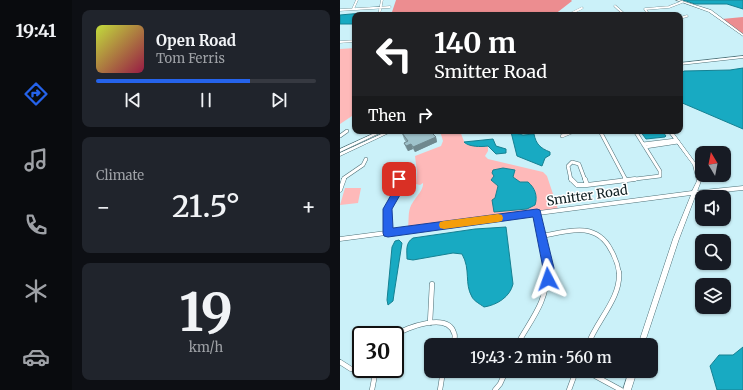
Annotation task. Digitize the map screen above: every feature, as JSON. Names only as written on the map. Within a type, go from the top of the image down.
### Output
[{"type":"street","points":[[353,9],[358,0]]},
{"type":"street","points":[[378,12],[382,0]]},
{"type":"street","points":[[678,0],[710,11],[743,35]]},
{"type":"street","points":[[646,12],[644,10],[669,7],[682,2]]},
{"type":"street","points":[[615,6],[622,12]]},
{"type":"street","points":[[340,10],[390,7]]},
{"type":"street","points":[[574,12],[582,8]]},
{"type":"street","points":[[683,17],[688,16]]},
{"type":"street","points":[[340,42],[352,41]]},
{"type":"street","points":[[683,63],[743,56]]},
{"type":"street","points":[[340,136],[347,132]]},
{"type":"street","points":[[340,151],[379,134]]},
{"type":"street","points":[[340,155],[380,134]]},
{"type":"street","points":[[562,136],[567,134]]},
{"type":"street","points":[[602,134],[626,181]]},
{"type":"street","points":[[587,186],[579,164],[572,162],[568,164],[567,168],[573,183],[578,186],[587,186],[656,177],[660,175],[660,170],[637,134]]},
{"type":"street","points":[[644,338],[676,239],[699,181],[697,168],[672,134]]},
{"type":"street","points":[[644,146],[677,141]]},
{"type":"street","points":[[340,190],[344,178],[363,164],[366,159]]},
{"type":"street","points":[[388,233],[388,209],[400,188],[399,179],[396,174],[399,166]]},
{"type":"street","points":[[694,193],[743,188]]},
{"type":"street","name":"Smitter Road","points":[[340,239],[694,193]]},
{"type":"street","points":[[521,338],[541,304],[547,289],[548,268],[537,213]]},
{"type":"street","points":[[542,236],[589,230],[602,235],[611,246],[619,267],[619,284],[591,338]]},
{"type":"street","points":[[430,323],[432,284]]},
{"type":"street","points":[[404,330],[412,325],[430,323],[448,324],[453,328],[456,334],[455,338]]},
{"type":"street","points":[[340,362],[347,368],[352,369]]},
{"type":"street","points":[[372,390],[374,378]]},
{"type":"street","points":[[440,390],[442,378]]},
{"type":"street","points":[[495,390],[503,378]]},
{"type":"street","points":[[568,390],[573,378]]},
{"type":"street","points":[[599,378],[621,390]]},
{"type":"street","points":[[627,390],[631,378]]},
{"type":"shaded area","points":[[396,0],[572,1],[558,12],[392,12]]},
{"type":"shaded area","points":[[743,17],[743,35],[722,19]]},
{"type":"shaded area","points":[[352,48],[352,116],[340,124],[340,49]]},
{"type":"shaded area","points":[[441,134],[461,134],[465,144],[482,147],[488,146],[488,151],[485,156],[488,159],[543,172],[547,176],[558,209],[408,227],[410,208],[423,186],[423,183],[420,185],[416,184],[417,172],[415,156],[441,146],[443,141]],"holes":[[[515,171],[513,177],[520,182],[529,183],[535,190],[537,200],[495,198],[498,186],[493,181],[494,176]]]},
{"type":"shaded area","points":[[345,188],[361,188],[358,203],[340,205]]},
{"type":"water","points":[[683,0],[743,0],[743,9],[727,4],[695,4]]},
{"type":"water","points":[[352,14],[352,24],[340,24],[340,15]]},
{"type":"water","points":[[743,68],[743,129],[683,103],[684,71],[730,70]]},
{"type":"water","points":[[512,134],[534,134],[539,145],[550,152],[550,155],[545,158],[542,166],[517,156]]},
{"type":"water","points":[[642,134],[664,134],[666,136],[665,137],[646,139]]},
{"type":"water","points":[[493,139],[496,146],[506,149],[506,153],[496,154],[488,146],[472,146],[464,142]]},
{"type":"water","points":[[503,168],[515,170],[513,177],[520,182],[528,182],[530,184],[536,195],[535,205],[527,209],[494,212],[492,200],[495,198],[498,186],[491,180],[494,176],[492,173],[493,170]]},
{"type":"water","points":[[506,227],[513,284],[509,293],[502,300],[489,306],[484,307],[472,297],[468,287],[465,260],[462,254],[453,253],[413,260],[407,259],[408,245],[410,240],[413,238],[475,229]]},
{"type":"water","points":[[399,240],[402,243],[393,301],[388,305],[387,300],[392,247],[395,241]]},
{"type":"water","points":[[743,347],[743,390],[717,390],[710,366],[719,355],[733,355]]},
{"type":"building","points":[[403,134],[433,134],[436,137],[413,147],[411,144],[406,146],[404,143],[408,141]]},
{"type":"slow traffic","points":[[444,225],[498,218]]},
{"type":"route","points":[[399,179],[400,188],[390,203],[388,209],[388,233],[537,213],[548,268],[548,279]]}]
